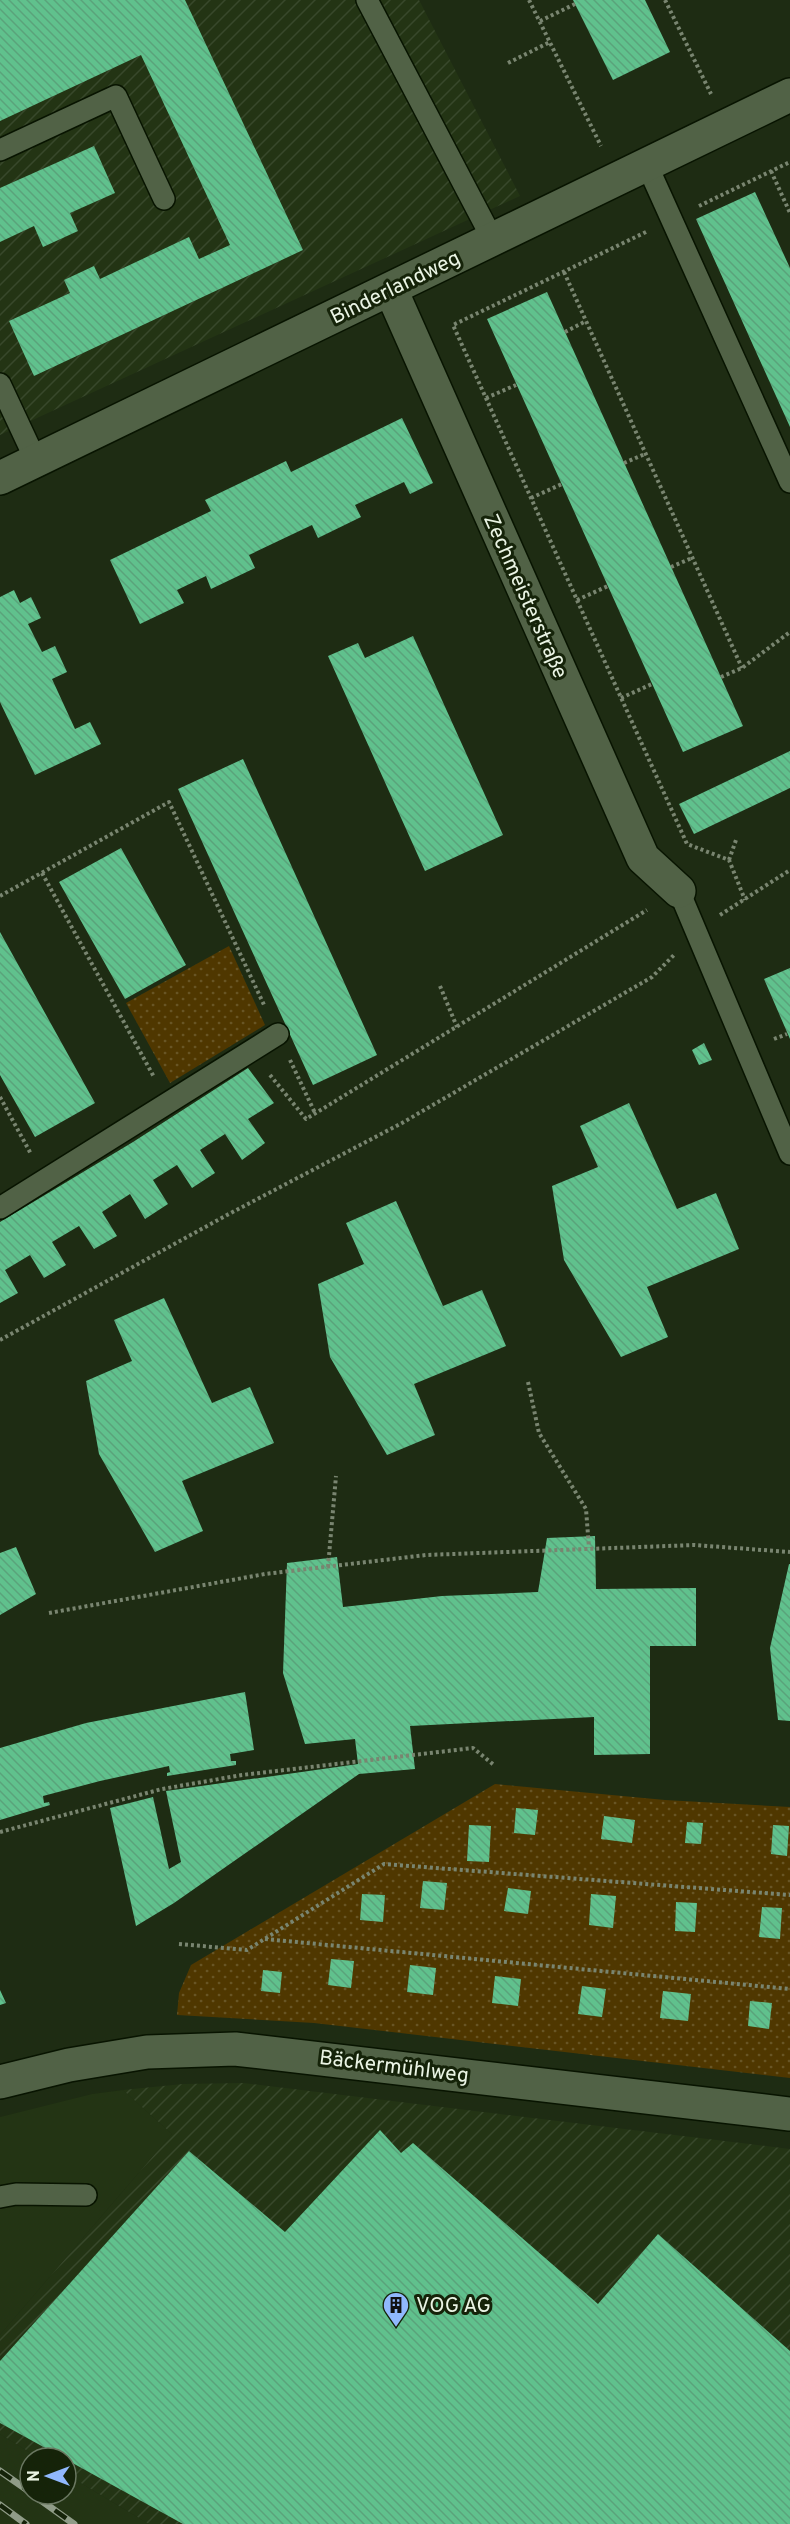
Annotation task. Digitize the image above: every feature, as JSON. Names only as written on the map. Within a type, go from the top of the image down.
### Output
[{"type":"street","name":"Binderlandweg","points":[[0,478],[790,95]]},
{"type":"street","name":"Zechmeisterstraße","points":[[391,290],[643,858],[679,891]]},
{"type":"street","name":"Bäckermühlweg","points":[[0,2082],[69,2065],[147,2052],[235,2049],[790,2114]]},
{"type":"lane","points":[[367,0],[493,240]]},
{"type":"lane","points":[[0,150],[116,96],[164,199]]},
{"type":"lane","points":[[647,165],[790,482]]},
{"type":"lane","points":[[0,384],[36,460]]},
{"type":"lane","points":[[679,891],[790,1154]]},
{"type":"lane","points":[[0,1208],[278,1034]]},
{"type":"lane","points":[[0,2197],[16,2193],[86,2195]]},
{"type":"path","points":[[529,0],[603,149]]},
{"type":"path","points":[[665,0],[712,97]]},
{"type":"path","points":[[540,21],[575,4]]},
{"type":"path","points":[[508,63],[550,42]]},
{"type":"path","points":[[729,860],[687,844],[453,325],[790,162]]},
{"type":"path","points":[[771,171],[790,213]]},
{"type":"path","points":[[564,272],[742,668]]},
{"type":"path","points":[[565,332],[586,321]]},
{"type":"path","points":[[486,398],[516,385]]},
{"type":"path","points":[[624,464],[645,454]]},
{"type":"path","points":[[531,498],[562,484]]},
{"type":"path","points":[[671,567],[692,558]]},
{"type":"path","points":[[577,600],[608,586]]},
{"type":"path","points":[[721,677],[742,668],[790,632]]},
{"type":"path","points":[[621,698],[652,684]]},
{"type":"path","points":[[0,896],[169,802],[315,1113]]},
{"type":"path","points":[[736,840],[729,860],[745,900]]},
{"type":"path","points":[[0,1340],[227,1215],[402,1123],[642,983],[652,977],[696,932],[790,870]]},
{"type":"path","points":[[42,873],[169,1103]]},
{"type":"path","points":[[251,1052],[306,1119],[679,891]]},
{"type":"path","points":[[440,986],[457,1027]]},
{"type":"path","points":[[0,1097],[46,1181]]},
{"type":"path","points":[[528,1382],[539,1433],[586,1509],[589,1548]]},
{"type":"path","points":[[328,1567],[336,1476]]},
{"type":"path","points":[[49,1613],[265,1574],[426,1555],[694,1545],[790,1552]]},
{"type":"path","points":[[0,1832],[162,1788],[242,1775],[473,1748],[494,1765]]},
{"type":"path","points":[[179,1944],[247,1950],[384,1864],[790,1895]]},
{"type":"path","points":[[265,1938],[790,1989]]},
{"type":"shaded area","points":[[0,0],[419,0],[520,196],[0,435]]},
{"type":"shaded area","points":[[229,946],[265,1025],[170,1083],[126,1003]]},
{"type":"shaded area","points":[[495,1784],[665,1800],[790,1807],[790,2078],[314,2023],[177,2015],[179,1993],[191,1965]]},
{"type":"shaded area","name":"VOG AG","points":[[243,2083],[790,2149],[790,2524],[149,2524],[78,2481],[78,2446],[20,2446],[0,2434],[0,2335],[172,2134],[123,2090],[183,2084]]},
{"type":"shaded area","points":[[123,2090],[172,2134],[0,2335],[0,2117],[92,2094]]},
{"type":"shaded area","points":[[0,2434],[20,2446],[18,2506],[78,2506],[78,2481],[149,2524],[0,2524]]},
{"type":"building","points":[[0,0],[185,0],[303,250],[34,376],[9,321],[70,293],[64,280],[94,266],[100,279],[189,237],[199,259],[230,245],[141,55],[0,121]]},
{"type":"building","points":[[573,0],[645,0],[670,52],[613,80]]},
{"type":"building","points":[[94,146],[115,193],[70,213],[78,231],[43,247],[34,226],[0,242],[0,188]]},
{"type":"building","points":[[755,192],[790,268],[790,427],[696,219]]},
{"type":"building","points":[[547,292],[743,726],[683,752],[487,319]]},
{"type":"building","points":[[402,418],[433,483],[410,494],[404,482],[355,505],[361,517],[318,538],[312,525],[249,555],[255,568],[211,589],[206,576],[177,590],[184,603],[140,624],[110,560],[211,511],[205,500],[286,461],[291,472]]},
{"type":"building","points":[[14,590],[20,603],[31,597],[41,618],[28,624],[42,652],[55,646],[67,672],[52,679],[75,729],[90,722],[101,744],[35,775],[0,702],[0,597]]},
{"type":"building","points":[[413,636],[503,835],[425,871],[328,656],[358,643],[365,658]]},
{"type":"building","points":[[790,751],[790,788],[694,834],[679,804]]},
{"type":"building","points":[[243,759],[377,1055],[313,1085],[178,789]]},
{"type":"building","points":[[121,848],[186,965],[125,999],[59,882]]},
{"type":"building","points":[[0,932],[95,1103],[35,1137],[0,1075]]},
{"type":"building","points":[[790,968],[790,1039],[764,979]]},
{"type":"building","points":[[704,1043],[712,1060],[699,1065],[692,1050]]},
{"type":"building","points":[[248,1068],[274,1103],[248,1119],[265,1143],[242,1160],[225,1134],[200,1150],[215,1173],[192,1188],[177,1165],[153,1180],[168,1204],[145,1219],[130,1194],[102,1212],[117,1236],[94,1249],[79,1226],[52,1242],[66,1265],[44,1278],[30,1255],[5,1270],[18,1293],[0,1303],[0,1222],[133,1142]]},
{"type":"building","points":[[629,1103],[677,1209],[716,1193],[739,1249],[647,1287],[668,1337],[621,1357],[564,1260],[552,1186],[598,1167],[580,1126]]},
{"type":"building","points":[[396,1201],[443,1306],[482,1290],[506,1346],[414,1384],[435,1435],[387,1455],[330,1357],[318,1284],[364,1264],[346,1223]]},
{"type":"building","points":[[164,1298],[212,1403],[250,1387],[274,1443],[182,1481],[203,1531],[155,1552],[99,1454],[86,1381],[132,1361],[114,1320]]},
{"type":"building","points":[[595,1536],[596,1589],[696,1588],[696,1646],[650,1646],[650,1754],[594,1755],[594,1717],[410,1726],[415,1769],[359,1774],[174,1903],[136,1926],[110,1808],[153,1797],[169,1869],[181,1862],[166,1791],[358,1764],[355,1739],[305,1744],[283,1673],[287,1563],[337,1557],[343,1607],[442,1596],[538,1592],[547,1538]]},
{"type":"building","points":[[16,1547],[36,1594],[0,1615],[0,1553]]},
{"type":"building","points":[[789,1564],[790,1721],[778,1720],[770,1648]]},
{"type":"building","points":[[245,1692],[254,1750],[230,1754],[231,1761],[236,1761],[236,1765],[167,1776],[170,1772],[169,1766],[100,1781],[43,1796],[44,1803],[49,1802],[50,1805],[0,1820],[0,1748],[86,1723]]},
{"type":"building","points":[[516,1808],[538,1810],[535,1835],[514,1833]]},
{"type":"building","points":[[604,1816],[635,1820],[632,1843],[601,1839]]},
{"type":"building","points":[[687,1822],[703,1823],[701,1844],[685,1843]]},
{"type":"building","points":[[469,1825],[491,1826],[489,1862],[467,1861]]},
{"type":"building","points":[[773,1825],[789,1826],[787,1856],[771,1854]]},
{"type":"building","points":[[423,1881],[447,1883],[444,1910],[420,1908]]},
{"type":"building","points":[[508,1888],[531,1891],[528,1914],[504,1911]]},
{"type":"building","points":[[362,1894],[385,1895],[383,1922],[360,1920]]},
{"type":"building","points":[[591,1894],[616,1896],[613,1928],[589,1925]]},
{"type":"building","points":[[676,1902],[697,1903],[695,1932],[675,1931]]},
{"type":"building","points":[[762,1907],[782,1908],[780,1939],[759,1937]]},
{"type":"building","points":[[331,1959],[354,1961],[351,1988],[328,1985]]},
{"type":"building","points":[[410,1965],[436,1968],[433,1995],[407,1992]]},
{"type":"building","points":[[263,1970],[282,1972],[280,1993],[261,1991]]},
{"type":"building","points":[[495,1976],[521,1979],[518,2006],[492,2003]]},
{"type":"building","points":[[582,1986],[606,1989],[602,2017],[578,2014]]},
{"type":"building","points":[[0,1990],[6,2003],[0,2005]]},
{"type":"building","points":[[663,1991],[691,1994],[688,2021],[660,2018]]},
{"type":"building","points":[[750,2001],[772,2003],[769,2029],[748,2026]]},
{"type":"building","name":"VOG AG","points":[[380,2130],[401,2153],[413,2143],[598,2304],[658,2234],[790,2351],[790,2524],[183,2524],[78,2466],[78,2446],[42,2446],[0,2423],[0,2361],[189,2151],[285,2232]]},
{"type":"railway","points":[[0,2471],[18,2484]]},
{"type":"railway","points":[[0,2505],[26,2524]]},
{"type":"railway","points":[[49,2506],[74,2524]]},
{"type":"place","name":"VOG AG","points":[[396,2328]]}]
